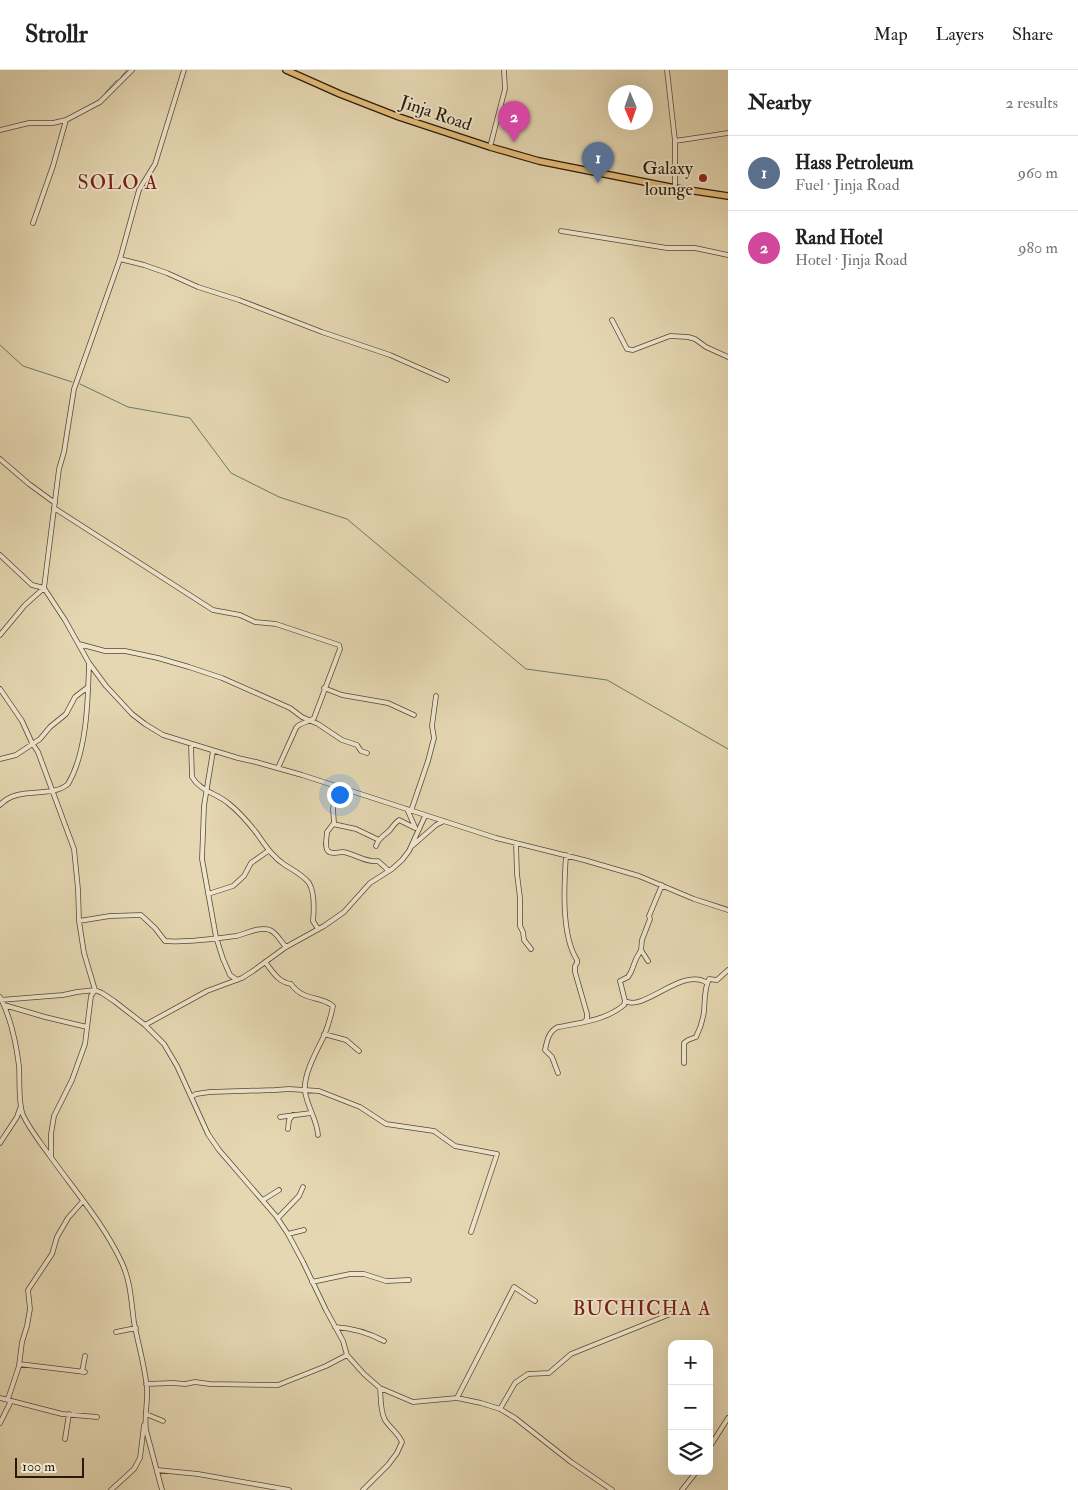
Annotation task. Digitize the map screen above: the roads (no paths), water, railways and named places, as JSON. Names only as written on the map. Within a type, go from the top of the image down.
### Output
[{"type":"main road","name":"Jinja Road","points":[[286,70],[340,94],[399,116],[490,147],[539,161],[675,188],[728,196]]},
{"type":"street","points":[[0,130],[29,123],[53,123],[66,120],[100,102],[132,70]]},
{"type":"street","points":[[184,70],[155,164],[139,190],[120,259],[74,389],[64,452],[59,469],[44,588],[89,663],[132,714],[163,734],[213,751],[336,786],[425,816],[639,876],[728,910]]},
{"type":"street","points":[[490,147],[504,96],[504,70]]},
{"type":"street","points":[[667,70],[675,141],[675,188]]},
{"type":"street","points":[[33,224],[53,166],[66,120]]},
{"type":"street","points":[[675,141],[728,133]]},
{"type":"street","points":[[561,230],[667,248],[695,248],[728,255]]},
{"type":"street","points":[[120,259],[167,272],[198,287],[390,355],[448,380]]},
{"type":"street","points":[[612,320],[627,349],[633,350],[670,336],[688,337],[728,357]]},
{"type":"street","points":[[0,459],[54,505],[213,610],[240,615],[255,622],[276,624],[339,645],[340,649],[314,718],[298,725],[278,768]]},
{"type":"street","points":[[0,555],[32,585],[44,588]]},
{"type":"street","points":[[0,635],[25,605],[44,588]]},
{"type":"street","points":[[79,644],[105,651],[125,651],[158,658],[222,678],[290,708],[342,740],[357,745],[361,751],[367,753]]},
{"type":"street","points":[[0,805],[24,793],[66,786],[71,779],[84,733],[89,663]]},
{"type":"street","points":[[0,760],[16,755],[40,739],[50,727],[66,714],[75,697],[88,687]]},
{"type":"street","points":[[324,688],[342,695],[388,703],[414,716]]},
{"type":"street","points":[[0,689],[22,721],[38,752],[74,849],[79,922],[84,953],[95,990]]},
{"type":"street","points":[[417,834],[409,810],[428,761],[434,738],[432,726],[436,696]]},
{"type":"street","points":[[191,744],[192,777],[200,788],[217,795],[229,804],[254,829],[268,851],[284,865],[294,869],[309,884],[315,907],[313,921],[318,929]]},
{"type":"street","points":[[213,751],[203,816],[202,859],[216,938],[230,975],[237,980]]},
{"type":"street","points":[[336,786],[333,824],[327,832],[327,850],[331,853],[342,852],[350,854],[372,862],[378,861],[389,871]]},
{"type":"street","points":[[145,1024],[207,991],[237,980],[253,971],[286,947],[344,912],[370,883],[402,860],[425,816]]},
{"type":"street","points":[[376,846],[379,840],[399,820],[416,828]]},
{"type":"street","points":[[411,846],[436,825],[444,821]]},
{"type":"street","points":[[333,824],[356,829],[379,840]]},
{"type":"street","points":[[516,843],[520,929],[523,932],[524,940],[531,949]]},
{"type":"street","points":[[208,894],[233,886],[244,876],[251,863],[268,851]]},
{"type":"street","points":[[566,855],[564,908],[568,938],[577,960],[575,972],[587,1014],[587,1019],[584,1021]]},
{"type":"street","points":[[558,1073],[552,1057],[545,1050],[549,1035],[558,1027],[614,1013],[624,1005],[625,1001],[620,981],[628,977],[641,950],[642,940],[650,920],[649,916],[662,885]]},
{"type":"street","points":[[79,922],[110,916],[141,914],[165,941],[183,942],[234,936],[268,929],[275,933],[286,947]]},
{"type":"street","points":[[641,950],[648,961]]},
{"type":"street","points":[[265,962],[276,978],[285,984],[291,984],[305,996],[329,1002],[334,1006],[312,1062],[304,1089],[311,1114],[318,1127],[318,1135]]},
{"type":"street","points":[[684,1063],[684,1044],[696,1037],[701,1028],[707,983],[709,979],[717,980],[728,970]]},
{"type":"street","points":[[625,1001],[631,1004],[693,978],[702,979],[707,983]]},
{"type":"street","points":[[51,1157],[51,1134],[54,1116],[72,1080],[85,1044],[91,996],[95,990]]},
{"type":"street","points":[[1,1001],[95,990],[114,1001],[145,1024],[164,1044],[177,1066],[208,1134],[219,1150],[278,1218],[343,1341],[347,1355],[364,1374],[380,1388],[413,1402],[457,1398],[500,1409],[612,1490]]},
{"type":"street","points":[[1,1001],[45,1018],[87,1027]]},
{"type":"street","points":[[1,1001],[9,1018],[14,1036],[23,1114],[36,1136],[102,1230],[122,1263],[131,1289],[146,1384],[146,1414],[140,1458],[134,1469],[111,1490]]},
{"type":"street","points":[[324,1034],[346,1040],[359,1051]]},
{"type":"street","points":[[191,1098],[196,1094],[210,1092],[319,1090],[360,1107],[386,1124],[434,1130],[455,1146],[497,1154],[471,1232]]},
{"type":"street","points":[[0,1143],[17,1117],[21,1106]]},
{"type":"street","points":[[280,1117],[311,1114]]},
{"type":"street","points":[[288,1129],[289,1120],[293,1115]]},
{"type":"street","points":[[278,1218],[300,1196],[303,1187]]},
{"type":"street","points":[[263,1200],[279,1190]]},
{"type":"street","points":[[0,1423],[10,1403],[8,1399],[19,1364],[30,1309],[28,1290],[52,1254],[57,1238],[68,1218],[83,1201]]},
{"type":"street","points":[[288,1234],[304,1230]]},
{"type":"street","points":[[312,1282],[350,1274],[364,1274],[386,1282],[409,1280]]},
{"type":"street","points":[[457,1398],[514,1287],[535,1301]]},
{"type":"street","points":[[500,1409],[515,1383],[528,1374],[549,1374],[571,1354],[673,1313]]},
{"type":"street","points":[[335,1327],[346,1327],[375,1336],[384,1341]]},
{"type":"street","points":[[116,1332],[136,1328]]},
{"type":"street","points":[[146,1384],[185,1384],[195,1382],[278,1385],[326,1366],[347,1355]]},
{"type":"street","points":[[19,1364],[83,1372],[85,1356]]},
{"type":"street","points":[[362,1490],[388,1465],[402,1442],[385,1419],[382,1410],[380,1388]]},
{"type":"street","points":[[0,1398],[68,1414],[97,1417]]},
{"type":"street","points":[[66,1439],[68,1414]]},
{"type":"street","points":[[146,1414],[163,1421]]},
{"type":"street","points":[[713,1442],[728,1418]]},
{"type":"street","points":[[145,1420],[162,1490]]},
{"type":"street","points":[[157,1470],[198,1474],[289,1490]]},
{"type":"street","points":[[682,1490],[694,1475]]},
{"type":"waterway","points":[[121,77],[127,70]]},
{"type":"waterway","points":[[105,93],[117,80]]},
{"type":"waterway","points":[[0,345],[23,366],[72,382]]},
{"type":"waterway","points":[[80,384],[128,407],[190,418],[231,473],[279,497],[347,519],[526,669],[607,680],[728,749]]},
{"type":"place","name":"Rand Hotel","points":[[514,142]]},
{"type":"place","name":"Galaxy lounge","points":[[703,178]]},
{"type":"place","name":"Hass Petroleum","points":[[598,183]]},
{"type":"district","name":"SOLO A","points":[[118,182]]},
{"type":"district","name":"BUCHICHA A","points":[[642,1308]]}]
